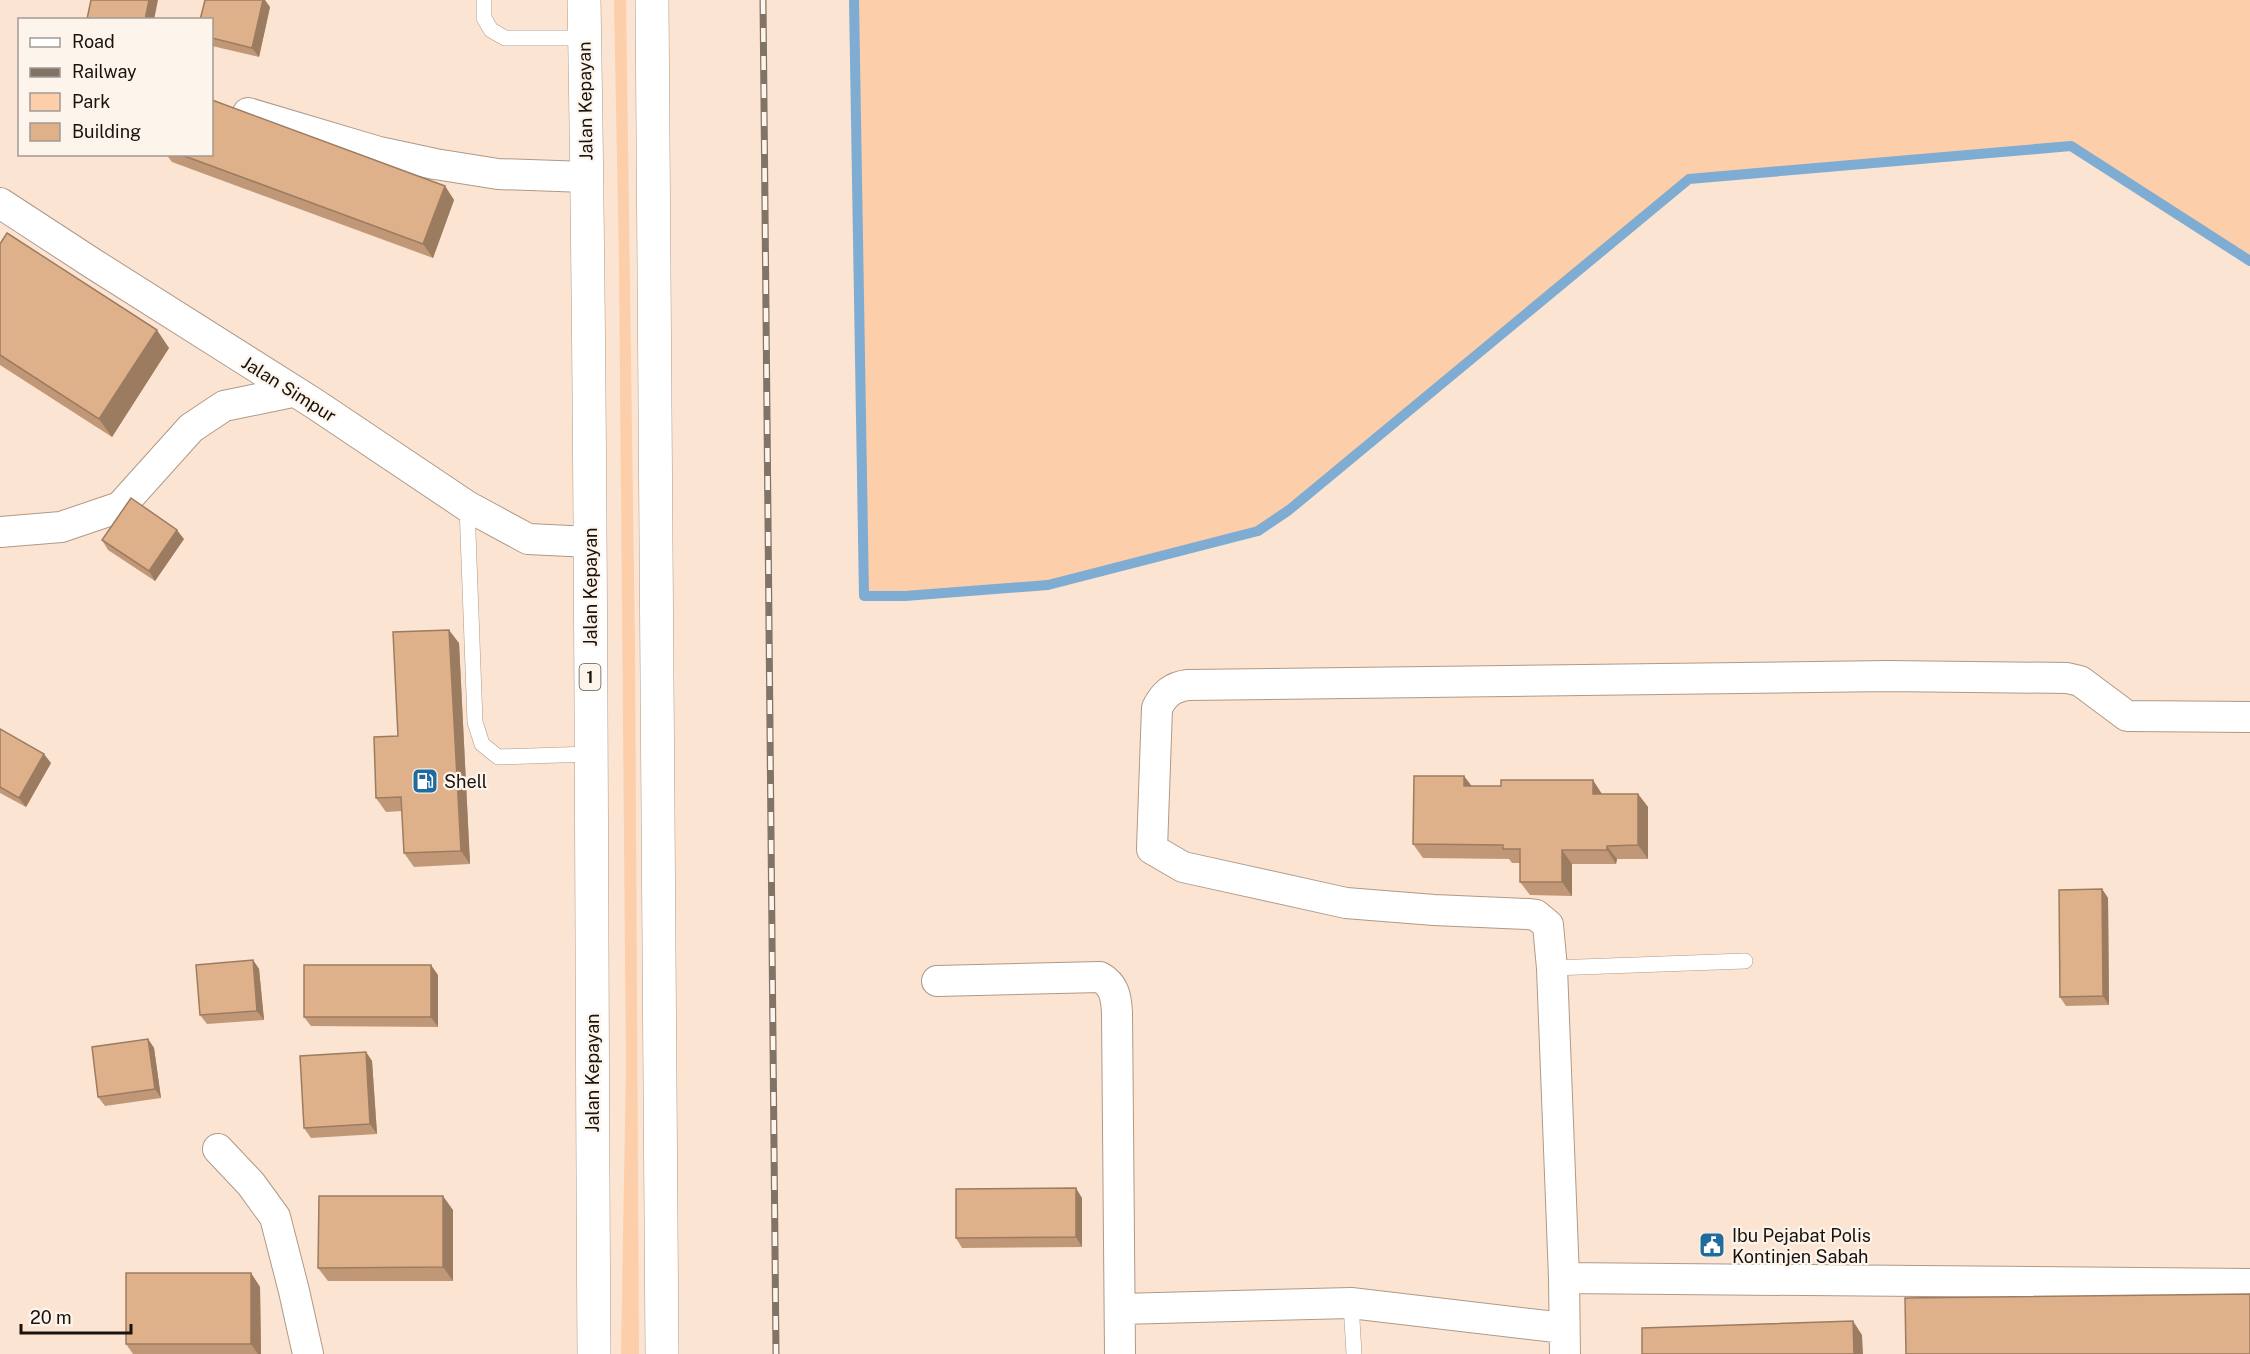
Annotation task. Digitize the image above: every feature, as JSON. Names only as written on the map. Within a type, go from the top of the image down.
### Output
[{"type":"highway","name":"Jalan Kepayan","points":[[584,0],[590,327],[594,1354]]},
{"type":"highway","points":[[652,0],[662,1354]]},
{"type":"street","points":[[248,113],[379,152],[435,164],[498,174],[586,177]]},
{"type":"street","name":"Jalan Simpur","points":[[0,202],[467,506],[528,539],[590,542]]},
{"type":"street","points":[[0,532],[12,529],[61,527],[120,507],[192,428],[216,411],[224,406],[292,392]]},
{"type":"street","points":[[1120,1309],[1352,1303],[1564,1341],[1564,1278],[1552,968],[1548,926],[1536,915],[1346,903],[1183,867],[1152,849],[1157,708],[1167,692],[1177,686],[1887,676],[2067,678],[2086,685],[2127,716],[2250,717]]},
{"type":"street","points":[[937,981],[1100,977],[1112,987],[1116,997],[1117,1012],[1120,1354]]},
{"type":"street","points":[[218,1149],[251,1184],[275,1217],[308,1354]]},
{"type":"street","points":[[1564,1278],[2250,1284]]},
{"type":"lane","points":[[484,0],[484,18],[491,30],[504,38],[585,38]]},
{"type":"lane","points":[[467,506],[475,722],[482,744],[498,757],[590,754]]},
{"type":"lane","points":[[1552,968],[1745,962]]},
{"type":"lane","points":[[1352,1303],[1354,1354]]},
{"type":"green space","points":[[614,0],[626,0],[635,649],[639,1354],[621,1354],[626,1066],[619,263]]},
{"type":"green space","points":[[854,0],[2250,0],[2250,261],[2071,146],[1689,179],[1289,510],[1258,531],[1048,585],[905,596],[864,596]]},
{"type":"building","points":[[91,0],[149,0],[145,18],[87,18]]},
{"type":"building","points":[[205,0],[263,0],[252,48],[213,38],[213,18],[200,18]]},
{"type":"building","points":[[213,100],[445,186],[423,244],[184,156],[213,156]]},
{"type":"building","points":[[7,233],[157,330],[99,419],[0,355],[0,244]]},
{"type":"building","points":[[131,498],[177,530],[149,571],[102,540]]},
{"type":"building","name":"Shell","points":[[449,630],[461,851],[404,853],[401,797],[376,798],[374,737],[398,736],[393,632]]},
{"type":"building","points":[[0,729],[44,754],[19,798],[0,787]]},
{"type":"building","points":[[1414,776],[1464,776],[1464,786],[1501,786],[1501,780],[1593,780],[1593,794],[1638,794],[1638,845],[1607,846],[1607,850],[1562,850],[1562,882],[1520,882],[1520,849],[1503,849],[1503,845],[1413,844]]},
{"type":"building","points":[[2102,889],[2103,996],[2060,997],[2059,890]]},
{"type":"building","points":[[253,960],[257,1011],[200,1015],[196,965]]},
{"type":"building","points":[[304,965],[431,965],[431,1017],[304,1017]]},
{"type":"building","points":[[148,1039],[155,1089],[98,1097],[92,1047]]},
{"type":"building","points":[[366,1052],[370,1124],[304,1128],[300,1056]]},
{"type":"building","points":[[1076,1188],[1076,1237],[956,1238],[956,1189]]},
{"type":"building","points":[[319,1196],[443,1196],[443,1267],[318,1268]]},
{"type":"building","points":[[126,1273],[251,1273],[251,1344],[126,1344]]},
{"type":"building","points":[[2250,1294],[2250,1354],[1906,1354],[1905,1298]]},
{"type":"building","points":[[1853,1321],[1854,1354],[1642,1354],[1642,1328]]},
{"type":"waterway","points":[[854,0],[864,596],[905,596],[1048,585],[1258,531],[1289,510],[1689,179],[2071,146],[2250,261]]},
{"type":"railway","points":[[763,0],[776,1354]]},
{"type":"place","name":"Shell","points":[[425,781]]},
{"type":"place","name":"Ibu Pejabat Polis Kontinjen Sabah","points":[[1712,1245]]}]
